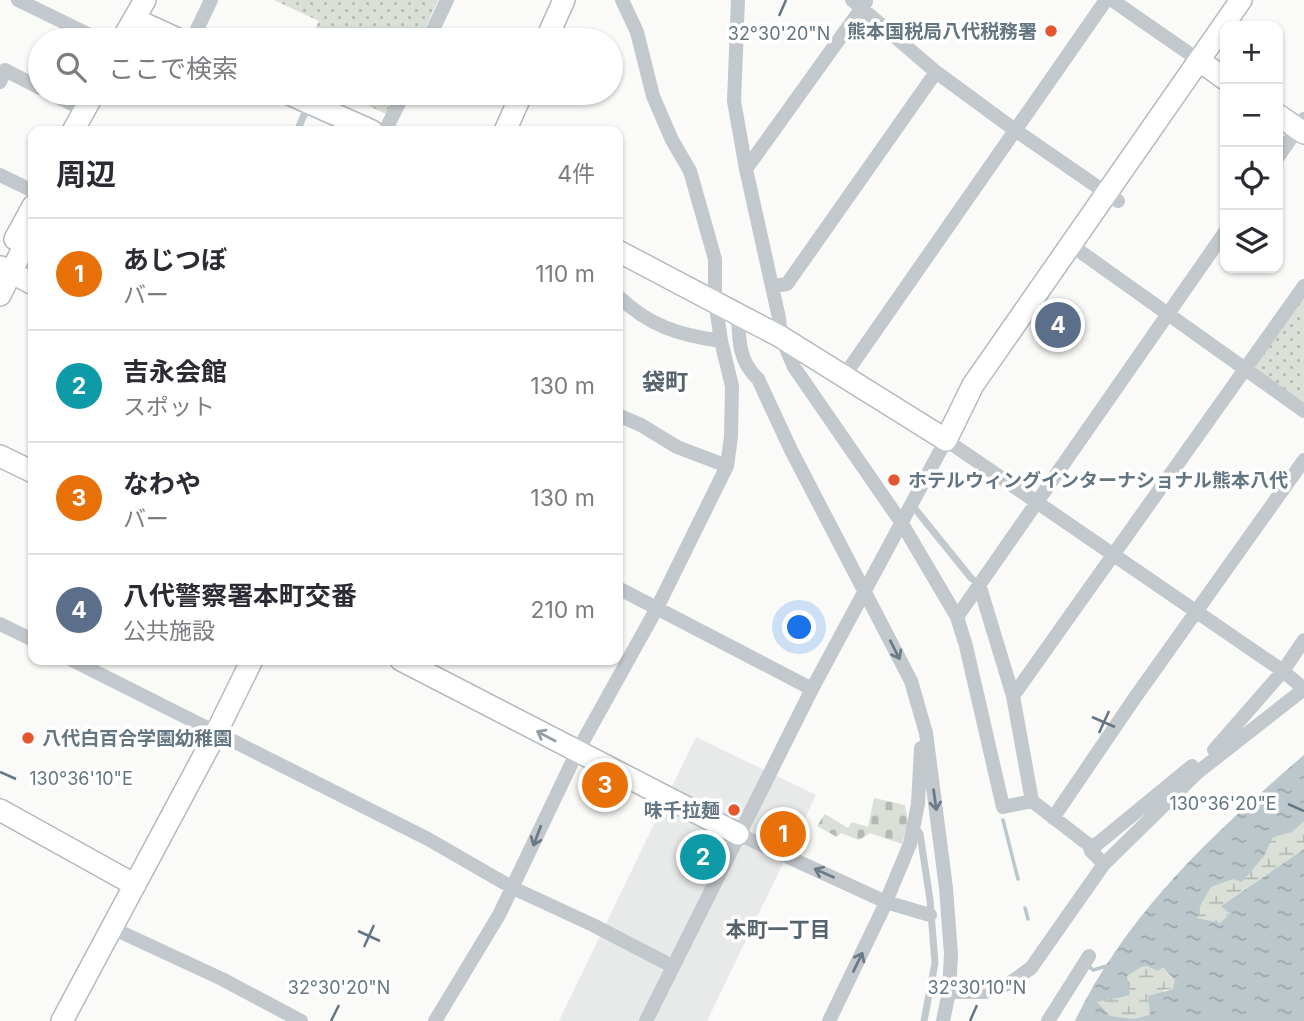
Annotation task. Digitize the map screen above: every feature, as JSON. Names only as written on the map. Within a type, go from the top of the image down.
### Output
[{"type":"street","points":[[18,0],[75,28]]},
{"type":"street","points":[[129,28],[145,0]]},
{"type":"street","points":[[198,28],[211,0]]},
{"type":"street","points":[[434,28],[447,0]]},
{"type":"street","points":[[551,28],[564,0]]},
{"type":"street","points":[[435,1021],[513,888],[577,752],[656,608],[727,466],[731,437],[732,386],[715,300],[715,259],[690,171],[671,140],[653,96],[637,32],[622,0]]},
{"type":"street","points":[[738,0],[734,101],[746,169],[773,286],[781,337],[794,367],[901,522],[957,617],[981,706],[1003,807],[1032,801]]},
{"type":"street","points":[[844,376],[1106,0]]},
{"type":"street","points":[[1112,0],[1212,70]]},
{"type":"street","points":[[652,1019],[672,966],[811,689],[974,385],[1113,197],[1212,70],[1241,0]]},
{"type":"street","points":[[1243,21],[1258,0]]},
{"type":"street","points":[[746,169],[860,3],[936,72],[1113,197]]},
{"type":"street","points":[[131,28],[134,19]]},
{"type":"street","points":[[134,19],[154,28]]},
{"type":"street","points":[[773,286],[787,284],[936,72]]},
{"type":"street","points":[[2,73],[28,83]]},
{"type":"street","points":[[311,105],[360,126]]},
{"type":"street","points":[[388,126],[398,105]]},
{"type":"street","points":[[507,126],[517,105]]},
{"type":"street","points":[[76,126],[87,111]]},
{"type":"street","points":[[1283,118],[1302,127],[1283,151]]},
{"type":"street","points":[[0,175],[28,189]]},
{"type":"street","points":[[0,295],[4,270],[28,217]]},
{"type":"street","points":[[4,270],[28,235]]},
{"type":"street","points":[[957,617],[1220,239]]},
{"type":"street","points":[[1076,249],[1304,411]]},
{"type":"street","points":[[623,254],[781,337],[946,440],[1197,611],[1283,671],[1304,689],[1198,772],[1104,864],[1031,968],[1010,983],[985,992],[948,992]]},
{"type":"street","points":[[4,270],[28,282]]},
{"type":"street","points":[[1013,696],[1115,556],[1304,286]]},
{"type":"street","points":[[623,301],[636,314],[686,336],[721,341]]},
{"type":"street","points":[[738,314],[738,343],[750,372],[758,379],[791,450],[911,681],[926,733],[947,901],[951,954],[943,1021]]},
{"type":"street","points":[[623,417],[677,447],[727,466]]},
{"type":"street","points":[[0,456],[28,470]]},
{"type":"street","points":[[1053,818],[1304,460]]},
{"type":"street","points":[[979,584],[1013,696],[1032,801],[1089,845],[1091,851],[1104,864]]},
{"type":"street","points":[[623,591],[811,689]]},
{"type":"street","points":[[0,624],[28,638]]},
{"type":"street","points":[[1089,845],[1096,845],[1220,746],[1283,671],[1304,640]]},
{"type":"street","points":[[82,665],[428,839],[513,888],[672,966]]},
{"type":"street","points":[[62,1021],[250,665]]},
{"type":"street","points":[[411,665],[738,834],[886,902],[930,915]]},
{"type":"street","points":[[829,1021],[911,844],[915,828],[921,749],[926,733]]},
{"type":"street","points":[[0,810],[135,885]]},
{"type":"street","points":[[112,928],[222,979],[301,1021]]},
{"type":"street","points":[[1048,1021],[1086,961]]},
{"type":"lane","points":[[299,126],[309,105]]},
{"type":"lane","points":[[912,505],[971,578],[979,584]]},
{"type":"lane","points":[[915,828],[920,834],[930,900],[935,963],[923,1021]]},
{"type":"shaded area","points":[[696,737],[816,795],[707,1021],[559,1021]]},
{"type":"green space","points":[[274,0],[438,0],[425,28],[316,28],[319,21]]},
{"type":"green space","points":[[367,105],[390,105],[386,114]]},
{"type":"green space","points":[[1304,297],[1304,403],[1254,367]]},
{"type":"green space","points":[[1304,755],[1304,849],[1222,905],[1230,914],[1173,989],[1164,990],[1148,1021],[1075,1021],[1121,944],[1175,876]]},
{"type":"green space","points":[[874,798],[905,805],[908,822],[902,844],[870,833],[859,840],[841,833],[837,837],[817,826],[825,814],[848,828],[852,822],[868,827]]},
{"type":"water","points":[[1304,755],[1304,821],[1292,832],[1273,837],[1264,856],[1242,882],[1233,879],[1211,887],[1200,906],[1197,918],[1220,923],[1230,914],[1221,906],[1304,849],[1304,1021],[1075,1021],[1120,945],[1175,877],[1238,814]],"holes":[[[1147,966],[1158,971],[1163,967],[1175,980],[1173,989],[1148,996],[1150,1015],[1134,1019],[1110,1016],[1097,1002],[1130,995],[1127,976],[1141,967]]]},
{"type":"waterway","points":[[1003,820],[1018,879]]},
{"type":"waterway","points":[[1025,908],[1028,919]]},
{"type":"waterway","points":[[1089,966],[1093,970],[1107,966]]},
{"type":"place","name":"熊本国税局八代税務署","points":[[1051,31]]},
{"type":"place","name":"八代警察署本町交番","points":[[1058,325]]},
{"type":"place","name":"ホテルウィングインターナショナル熊本八代","points":[[894,480]]},
{"type":"place","name":"八代白百合学園幼稚園","points":[[28,738]]},
{"type":"place","name":"なわや","points":[[605,785]]},
{"type":"place","name":"味千拉麺","points":[[734,810]]},
{"type":"place","name":"あじつぼ","points":[[783,834]]},
{"type":"place","name":"吉永会館","points":[[703,857]]},
{"type":"district","name":"袋町","points":[[665,382]]},
{"type":"district","name":"本町一丁目","points":[[778,929]]}]
